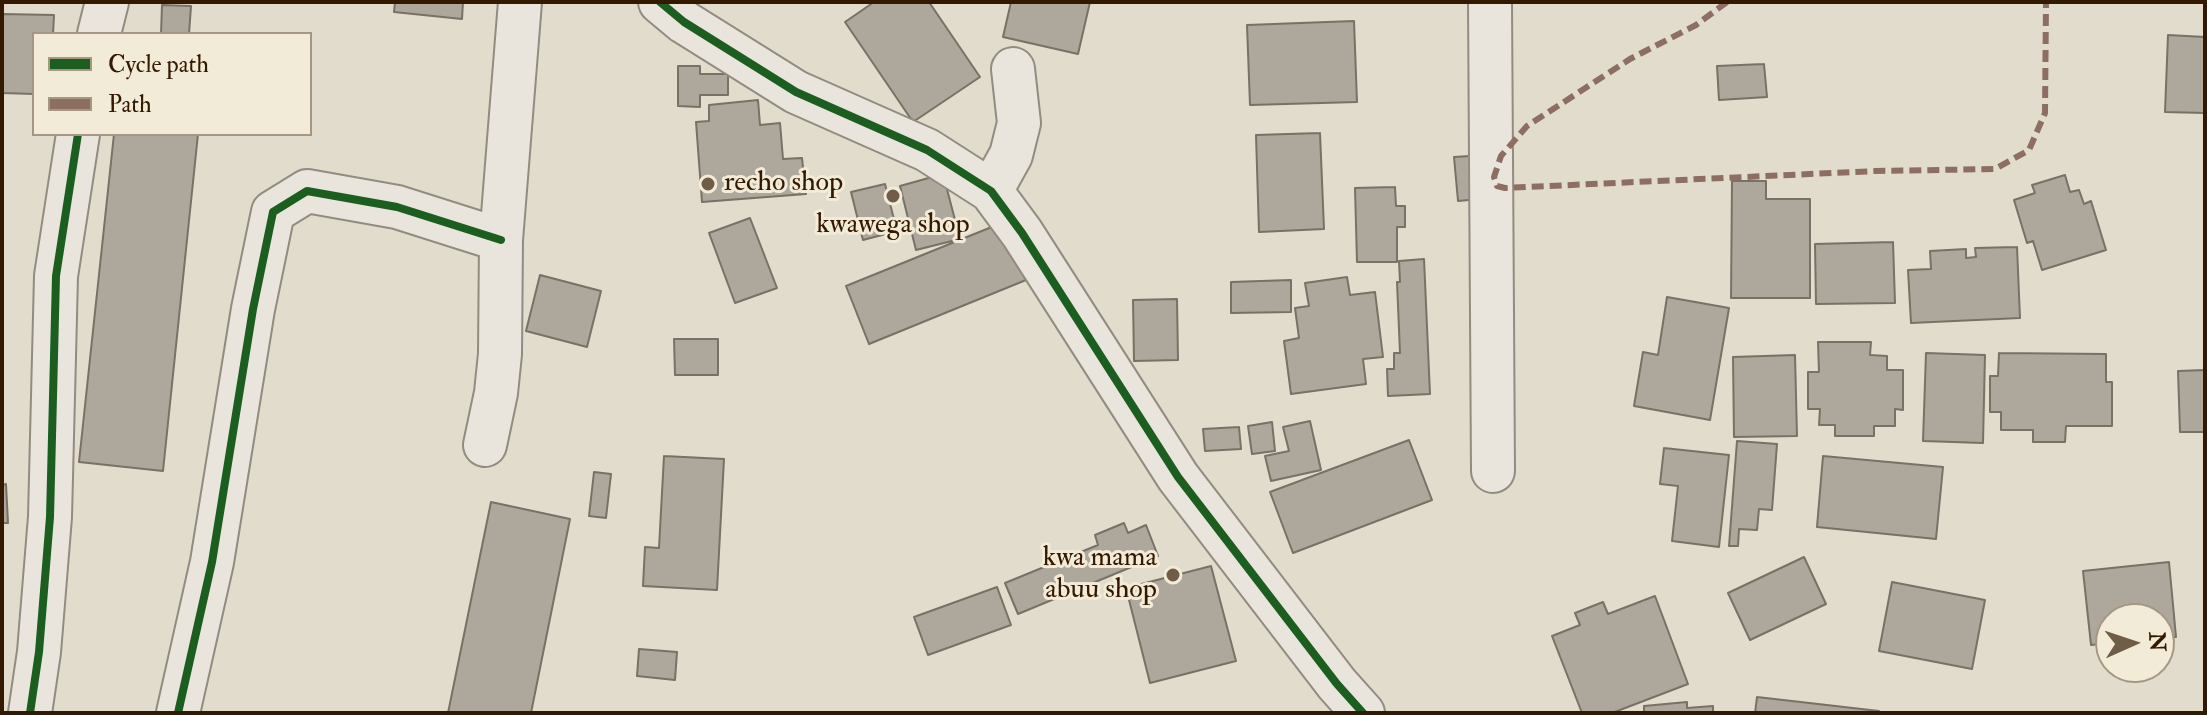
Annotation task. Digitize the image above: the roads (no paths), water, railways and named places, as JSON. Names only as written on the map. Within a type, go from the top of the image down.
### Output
[{"type":"street","points":[[100,32],[107,2]]},
{"type":"street","points":[[485,445],[500,354],[501,240],[520,2]]},
{"type":"street","points":[[660,2],[684,22],[796,92],[927,150],[991,191],[1022,233],[1178,477],[1337,684],[1363,713]]},
{"type":"street","points":[[1490,2],[1493,471]]},
{"type":"street","points":[[991,191],[1011,155],[1019,123],[1013,69]]},
{"type":"street","points":[[30,713],[39,652],[50,517],[56,276],[78,136]]},
{"type":"street","points":[[178,713],[212,562],[253,309],[273,212],[307,191],[397,207],[501,240]]},
{"type":"place","name":"recho shop","points":[[708,184]]},
{"type":"place","name":"kwawega shop","points":[[893,196]]},
{"type":"place","name":"kwa mama abuu shop","points":[[1173,575]]}]
